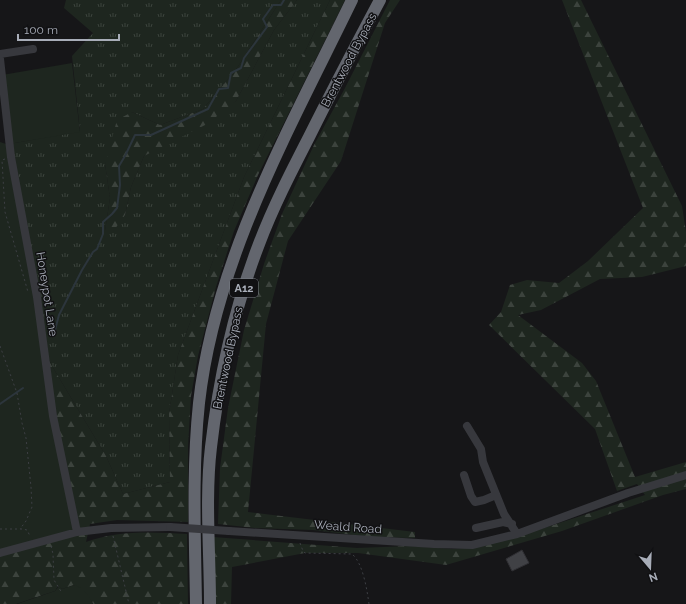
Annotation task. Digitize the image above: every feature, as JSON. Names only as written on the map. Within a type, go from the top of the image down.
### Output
[{"type":"highway","name":"Brentwood Bypass","points":[[196,604],[195,487],[200,403],[210,344],[218,309],[234,257],[263,185],[352,0]]},
{"type":"highway","name":"Brentwood Bypass","points":[[210,604],[209,484],[211,448],[230,340],[243,292],[259,243],[291,172],[380,0]]},
{"type":"street","points":[[0,54],[33,49]]},
{"type":"street","name":"Honeypot Lane","points":[[0,59],[11,157],[37,297],[53,416],[77,532]]},
{"type":"street","points":[[467,426],[481,449],[483,462],[504,514],[512,524],[517,534]]},
{"type":"street","points":[[464,475],[471,496],[475,502],[496,495]]},
{"type":"street","name":"Weald Road","points":[[0,553],[77,532],[111,528],[170,527],[298,536],[472,545],[517,534],[628,493],[686,476]]},
{"type":"street","points":[[476,528],[503,522],[512,524]]},
{"type":"path","points":[[11,157],[1,160],[5,212],[28,292],[32,297],[37,297]]},
{"type":"path","points":[[0,346],[16,388],[26,438],[32,507],[26,521],[20,528]]},
{"type":"path","points":[[0,529],[20,528],[27,530],[34,544]]},
{"type":"path","points":[[111,528],[129,604]]},
{"type":"path","points":[[298,536],[305,553],[352,554],[356,557],[360,564],[369,604]]},
{"type":"path","points":[[49,540],[53,554],[54,580],[62,594]]},
{"type":"green space","points":[[66,0],[281,0],[235,71],[203,109],[160,125],[132,112],[105,164],[110,198],[105,231],[125,215],[131,187],[144,156],[236,101],[274,30],[297,0],[330,0],[244,177],[178,355],[169,414],[170,482],[123,494],[106,456],[52,366],[43,346],[9,144],[80,131],[72,56],[93,33],[64,8]]},
{"type":"green space","points":[[281,0],[297,0],[274,30],[236,101],[207,124],[144,156],[131,187],[125,215],[112,233],[105,231],[110,198],[105,164],[117,120],[132,112],[160,125],[203,109],[235,71]]},
{"type":"green space","points":[[330,0],[345,0],[258,175],[234,231],[216,287],[198,356],[191,396],[188,447],[188,522],[117,520],[90,524],[86,542],[110,535],[149,532],[187,534],[188,604],[93,604],[74,585],[62,589],[58,586],[55,591],[16,604],[0,604],[0,553],[33,327],[52,366],[106,456],[123,494],[170,482],[169,414],[178,355],[244,177]]},
{"type":"green space","points":[[390,0],[400,0],[385,23],[341,161],[288,241],[266,324],[248,512],[415,532],[415,538],[370,537],[313,530],[255,528],[218,524],[220,468],[228,408],[244,330],[264,264],[282,214],[314,145]]},
{"type":"green space","points":[[562,0],[581,0],[682,206],[686,232],[686,266],[642,277],[600,279],[541,310],[518,315],[582,363],[596,381],[635,477],[686,462],[686,489],[663,495],[562,531],[446,565],[358,553],[305,553],[232,567],[231,604],[214,604],[213,537],[357,548],[410,546],[452,549],[477,547],[538,530],[645,495],[637,484],[617,491],[595,429],[489,325],[501,312],[510,285],[527,280],[559,283],[588,261],[643,208]]},
{"type":"green space","points":[[72,63],[80,132],[9,144],[2,75]]},
{"type":"green space","points":[[0,142],[6,144],[77,532],[0,553]]},
{"type":"green space","points":[[74,585],[85,592],[93,604],[17,604],[55,591],[59,586],[62,589]]},
{"type":"building","points":[[522,550],[529,563],[512,571],[506,559]]},
{"type":"waterway","points":[[55,330],[59,315],[82,270],[93,252],[97,249],[103,234],[103,222],[117,208],[120,185],[119,166],[135,135],[151,135],[208,109],[219,89],[228,88],[231,73],[241,68],[244,58],[267,27],[263,19],[273,5],[281,5],[284,0]]},
{"type":"waterway","points":[[0,404],[23,388]]}]
